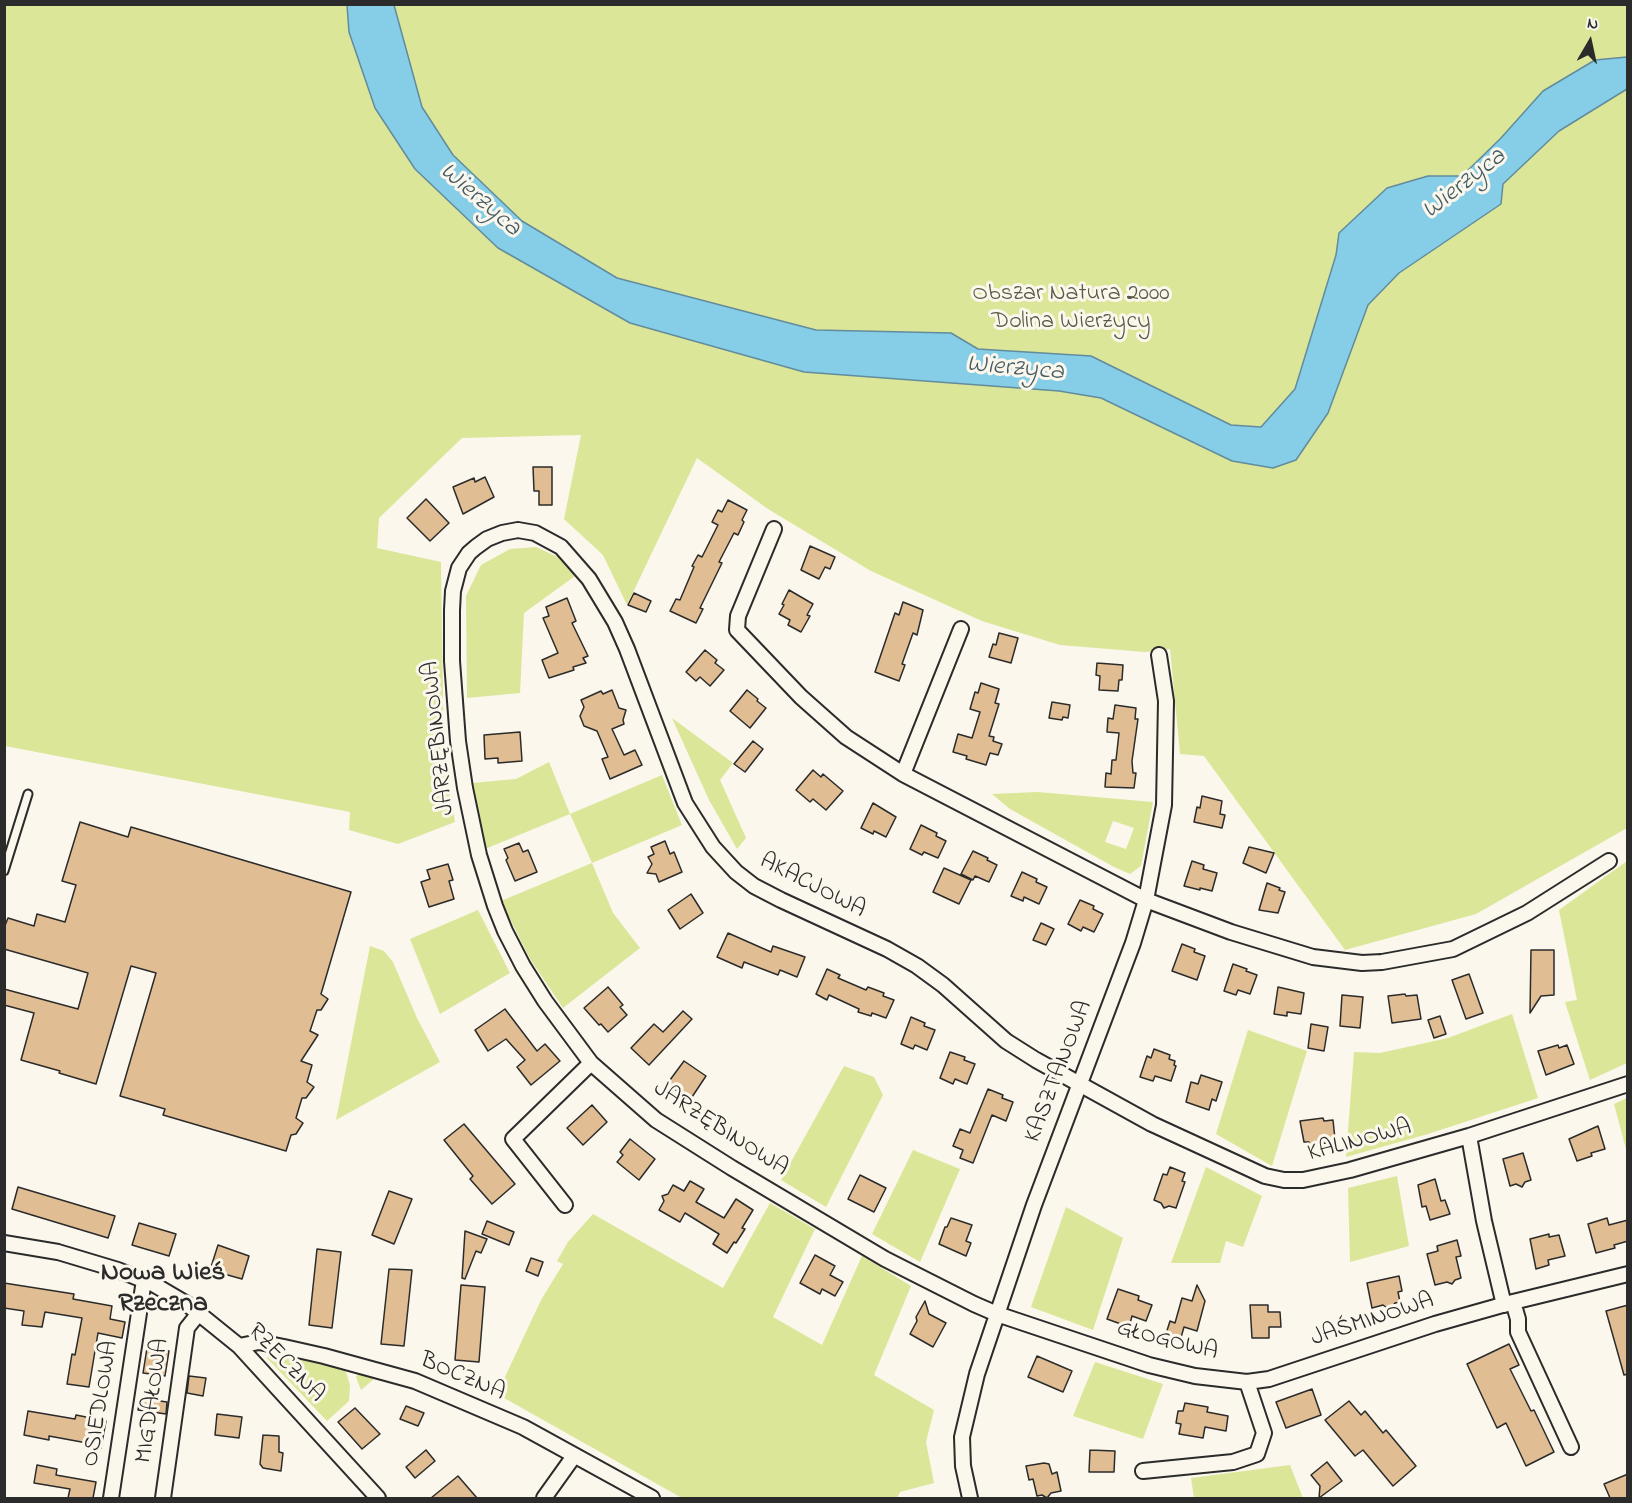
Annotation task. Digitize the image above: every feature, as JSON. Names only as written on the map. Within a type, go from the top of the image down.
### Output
[{"type":"street","points":[[774,529],[738,616],[737,630],[801,697],[846,737],[903,774],[1146,900],[1231,932],[1313,957],[1362,963],[1382,962],[1453,949],[1527,913],[1609,861]]},
{"type":"street","name":"AKACJOWA","points":[[502,532],[518,530],[548,538],[561,547],[589,579],[611,614],[627,649],[685,803],[713,848],[736,872],[754,886],[780,900],[887,949],[917,966],[944,985],[1006,1041],[1080,1083]]},
{"type":"street","name":"JARZĘBINOWA","points":[[502,532],[469,553],[459,568],[453,591],[452,661],[458,741],[479,855],[492,898],[505,931],[523,966],[545,1001],[591,1063],[656,1120],[885,1259],[997,1314]]},
{"type":"street","points":[[903,774],[961,629]]},
{"type":"street","name":"KASZTANOWA","points":[[970,1498],[963,1466],[962,1437],[977,1374],[1034,1205],[1133,943],[1146,900],[1164,805],[1166,701],[1159,655]]},
{"type":"street","points":[[565,1205],[513,1139],[591,1063]]},
{"type":"street","name":"KALINOWA","points":[[1080,1083],[1152,1124],[1264,1176],[1303,1180],[1322,1177],[1469,1136],[1628,1084]]},
{"type":"street","points":[[1469,1136],[1484,1221],[1509,1304],[1518,1319],[1518,1332],[1571,1447]]},
{"type":"street","name":"RZECZNA","points":[[4,1243],[86,1259],[144,1280],[187,1304],[239,1346],[378,1498]]},
{"type":"street","name":"JAŚMINOWA","points":[[1247,1382],[1269,1378],[1435,1324],[1628,1274]]},
{"type":"street","name":"OSIEDLOWA","points":[[111,1498],[144,1280]]},
{"type":"street","name":"MIGDAŁOWA","points":[[163,1498],[187,1328],[198,1313]]},
{"type":"street","name":"GŁOGOWA","points":[[997,1314],[1175,1372],[1247,1382]]},
{"type":"street","name":"BOCZNA","points":[[239,1346],[259,1342],[348,1362],[415,1381],[523,1427],[652,1498]]},
{"type":"street","points":[[1143,1472],[1233,1462],[1257,1454],[1264,1433],[1247,1382]]},
{"type":"street","points":[[544,1498],[574,1456]]},
{"type":"lane","points":[[4,871],[28,794]]},
{"type":"green space","name":"Obszar Natura 2000 Dolina Wierzycy","points":[[4,5],[1627,5],[1627,828],[1476,914],[1345,950],[1204,756],[1180,754],[1170,649],[1145,652],[1060,645],[982,621],[871,571],[768,509],[697,458],[627,605],[603,555],[564,519],[581,435],[462,438],[379,518],[377,548],[441,562],[444,765],[455,822],[398,844],[349,830],[350,812],[5,746]]},
{"type":"green space","points":[[536,547],[560,558],[575,576],[524,613],[520,693],[467,698],[466,596],[481,565],[510,549]]},
{"type":"green space","points":[[672,718],[733,763],[720,780],[746,838],[737,849],[709,800]]},
{"type":"green space","points":[[549,762],[570,814],[485,849],[472,783],[516,779]]},
{"type":"green space","points":[[662,775],[682,825],[592,863],[570,814]]},
{"type":"green space","points":[[1038,792],[1153,802],[1141,866],[1130,874],[1114,867],[1010,809],[992,794]],"holes":[[[1113,821],[1134,828],[1126,849],[1105,842]]]},
{"type":"green space","points":[[1627,861],[1627,1063],[1590,1080],[1565,1002],[1577,1000],[1559,910]]},
{"type":"green space","points":[[592,863],[613,913],[640,948],[563,1008],[530,959],[501,901]]},
{"type":"green space","points":[[478,910],[510,973],[440,1014],[410,939]]},
{"type":"green space","points":[[370,946],[384,951],[393,962],[417,1018],[440,1062],[336,1120]]},
{"type":"green space","points":[[1512,1014],[1538,1098],[1428,1134],[1346,1157],[1354,1052],[1380,1053],[1448,1038]]},
{"type":"green space","points":[[1248,1030],[1307,1051],[1272,1166],[1216,1134]]},
{"type":"green space","points":[[844,1066],[874,1077],[883,1095],[826,1207],[781,1180]]},
{"type":"green space","points":[[1627,1098],[1627,1153],[1614,1104]]},
{"type":"green space","points":[[913,1150],[960,1169],[920,1262],[872,1234]]},
{"type":"green space","points":[[1206,1167],[1262,1196],[1243,1247],[1226,1241],[1220,1263],[1171,1263]]},
{"type":"green space","points":[[1397,1176],[1409,1246],[1350,1262],[1348,1188]]},
{"type":"green space","points":[[770,1203],[815,1229],[773,1317],[822,1345],[862,1256],[911,1286],[874,1375],[934,1410],[926,1442],[934,1483],[900,1492],[897,1498],[682,1498],[497,1394],[541,1300],[563,1264],[557,1261],[568,1242],[593,1214],[723,1288]]},
{"type":"green space","points":[[1066,1207],[1123,1238],[1093,1330],[1031,1307]]},
{"type":"green space","points":[[272,1349],[332,1364],[346,1372],[350,1385],[349,1401],[327,1421],[267,1358]]},
{"type":"green space","points":[[1095,1362],[1163,1384],[1143,1439],[1073,1416]]},
{"type":"green space","points":[[359,1372],[375,1378],[361,1390],[356,1377]]},
{"type":"green space","points":[[1290,1465],[1303,1498],[1194,1498],[1191,1478]]},
{"type":"water","name":"Wierzyca","points":[[347,5],[394,5],[422,107],[453,155],[522,221],[617,278],[816,330],[951,333],[978,349],[1091,356],[1231,425],[1261,427],[1295,389],[1336,255],[1339,233],[1387,188],[1428,176],[1462,176],[1501,138],[1543,91],[1595,60],[1627,57],[1627,89],[1559,131],[1503,184],[1501,204],[1399,273],[1368,305],[1328,413],[1296,460],[1273,468],[1232,461],[1101,398],[1059,391],[804,372],[630,323],[498,248],[415,169],[375,108],[349,32]]},
{"type":"building","points":[[533,467],[552,467],[552,505],[539,505],[539,491],[534,491]]},
{"type":"building","points":[[485,477],[494,497],[463,514],[453,487],[474,478],[475,482]]},
{"type":"building","points":[[426,499],[449,523],[430,541],[407,518]]},
{"type":"building","points":[[728,500],[747,510],[742,520],[744,522],[738,535],[734,533],[719,562],[722,563],[700,608],[703,609],[696,623],[670,611],[676,599],[680,600],[694,567],[692,566],[698,555],[702,557],[718,525],[712,522],[718,510],[722,512]]},
{"type":"building","points":[[810,546],[835,557],[830,569],[825,567],[819,579],[801,570]]},
{"type":"building","points":[[789,590],[813,604],[807,615],[810,616],[801,632],[788,625],[790,620],[779,614]]},
{"type":"building","points":[[634,593],[651,601],[646,612],[628,605]]},
{"type":"building","points":[[567,598],[576,621],[572,623],[588,656],[583,658],[586,663],[573,667],[574,670],[549,678],[542,660],[558,653],[543,618],[549,616],[546,607]]},
{"type":"building","points":[[903,602],[923,610],[917,635],[913,633],[902,664],[905,665],[899,681],[875,672],[895,613],[899,615]]},
{"type":"building","points":[[999,633],[1018,638],[1011,663],[989,657],[993,644],[996,645]]},
{"type":"building","points":[[705,650],[717,660],[715,663],[724,670],[710,686],[700,677],[696,681],[686,672]]},
{"type":"building","points":[[1097,663],[1123,665],[1122,680],[1119,680],[1118,691],[1099,690],[1100,676],[1096,675]]},
{"type":"building","points":[[981,683],[999,689],[995,703],[999,704],[989,736],[994,737],[993,741],[1002,744],[998,755],[990,753],[986,765],[953,752],[958,734],[972,738],[980,712],[970,709],[975,692],[978,693]]},
{"type":"building","points":[[612,690],[619,708],[626,710],[624,724],[612,729],[624,755],[635,750],[642,765],[610,779],[602,759],[608,757],[597,731],[584,726],[580,716],[584,707],[581,700],[601,691],[603,694]]},
{"type":"building","points":[[747,690],[766,708],[750,728],[730,711]]},
{"type":"building","points":[[1052,702],[1070,705],[1068,718],[1063,717],[1062,720],[1049,718]]},
{"type":"building","points":[[1115,705],[1136,708],[1135,719],[1138,719],[1132,761],[1133,773],[1136,773],[1134,788],[1105,787],[1106,773],[1111,774],[1112,760],[1116,760],[1119,733],[1107,732],[1108,718],[1113,719]]},
{"type":"building","points":[[520,732],[522,761],[498,763],[498,758],[485,759],[484,735]]},
{"type":"building","points":[[753,741],[763,749],[745,772],[734,764]]},
{"type":"building","points":[[813,770],[821,777],[823,774],[843,791],[826,810],[813,799],[810,802],[796,790]]},
{"type":"building","points":[[1202,796],[1222,801],[1220,814],[1225,815],[1222,828],[1194,822]]},
{"type":"building","points":[[873,803],[896,817],[886,837],[861,828]]},
{"type":"building","points":[[80,822],[128,837],[131,827],[351,892],[321,994],[328,999],[321,1010],[317,1010],[310,1031],[318,1035],[301,1061],[312,1065],[307,1082],[314,1087],[306,1098],[302,1098],[296,1118],[303,1123],[296,1134],[291,1135],[286,1151],[163,1115],[165,1109],[120,1096],[156,973],[131,966],[96,1084],[21,1060],[34,1013],[4,1005],[4,989],[78,1009],[88,973],[4,949],[4,928],[8,918],[34,926],[37,914],[65,922],[76,885],[62,881]]},
{"type":"building","points":[[921,825],[937,833],[936,836],[946,841],[938,858],[924,852],[922,855],[910,849]]},
{"type":"building","points":[[665,841],[670,854],[674,852],[682,872],[659,882],[656,874],[647,873],[652,864],[648,857],[654,854],[651,847]]},
{"type":"building","points":[[519,843],[523,852],[528,850],[537,872],[515,881],[504,849]]},
{"type":"building","points":[[1249,847],[1274,853],[1266,873],[1243,863]]},
{"type":"building","points":[[973,851],[997,865],[989,882],[975,876],[973,880],[961,874]]},
{"type":"building","points":[[1192,861],[1204,865],[1203,869],[1217,873],[1212,891],[1184,886]]},
{"type":"building","points":[[448,864],[453,880],[449,881],[454,899],[429,907],[421,882],[430,879],[427,870]]},
{"type":"building","points":[[944,868],[971,880],[959,904],[933,892]]},
{"type":"building","points":[[1022,872],[1047,887],[1039,904],[1024,897],[1023,901],[1011,896]]},
{"type":"building","points":[[1267,883],[1285,892],[1278,913],[1259,910]]},
{"type":"building","points":[[691,894],[703,913],[680,929],[668,910]]},
{"type":"building","points":[[1080,900],[1094,906],[1093,909],[1103,914],[1094,932],[1083,927],[1081,931],[1068,924]]},
{"type":"building","points":[[1041,923],[1054,929],[1046,945],[1033,940]]},
{"type":"building","points":[[728,933],[771,952],[773,946],[805,957],[797,977],[780,970],[778,975],[744,962],[742,968],[717,957]]},
{"type":"building","points":[[1182,944],[1205,956],[1197,980],[1172,971]]},
{"type":"building","points":[[1531,950],[1554,950],[1554,995],[1541,996],[1530,1013]]},
{"type":"building","points":[[1233,964],[1257,975],[1250,994],[1238,990],[1236,995],[1224,991]]},
{"type":"building","points":[[827,969],[840,975],[838,978],[866,990],[868,987],[884,993],[883,996],[894,1000],[886,1018],[872,1013],[871,1016],[858,1012],[859,1009],[829,995],[827,1000],[816,994]]},
{"type":"building","points":[[1469,974],[1483,1013],[1466,1019],[1452,980]]},
{"type":"building","points":[[608,987],[623,1005],[620,1007],[627,1015],[608,1032],[584,1008]]},
{"type":"building","points":[[1278,987],[1304,993],[1301,1014],[1287,1012],[1287,1016],[1274,1014]]},
{"type":"building","points":[[1405,994],[1406,996],[1417,995],[1421,1019],[1392,1023],[1388,996]]},
{"type":"building","points":[[1342,995],[1363,997],[1360,1028],[1340,1026]]},
{"type":"building","points":[[505,1009],[537,1051],[545,1044],[560,1061],[531,1085],[517,1067],[525,1060],[506,1039],[488,1051],[475,1030]]},
{"type":"building","points":[[683,1011],[692,1019],[649,1065],[631,1048],[654,1024],[663,1032]]},
{"type":"building","points":[[1440,1016],[1446,1034],[1434,1038],[1428,1020]]},
{"type":"building","points":[[911,1017],[935,1030],[927,1050],[915,1045],[913,1049],[901,1044]]},
{"type":"building","points":[[1311,1024],[1328,1027],[1324,1051],[1308,1048]]},
{"type":"building","points":[[1558,1045],[1559,1048],[1567,1045],[1574,1064],[1546,1075],[1538,1051]]},
{"type":"building","points":[[1154,1049],[1170,1055],[1169,1059],[1175,1061],[1176,1066],[1171,1081],[1155,1076],[1153,1081],[1140,1077],[1147,1056],[1151,1058]]},
{"type":"building","points":[[950,1052],[965,1057],[964,1060],[975,1064],[967,1084],[955,1079],[953,1084],[940,1078]]},
{"type":"building","points":[[684,1061],[706,1076],[690,1100],[667,1084]]},
{"type":"building","points":[[1201,1075],[1222,1082],[1216,1101],[1212,1099],[1209,1110],[1186,1102],[1191,1082],[1198,1084]]},
{"type":"building","points":[[988,1089],[1013,1102],[1006,1121],[992,1115],[973,1163],[960,1158],[963,1150],[953,1146],[960,1129],[970,1133]]},
{"type":"building","points":[[592,1105],[607,1122],[583,1145],[567,1128]]},
{"type":"building","points":[[1323,1118],[1324,1121],[1333,1120],[1335,1139],[1310,1145],[1309,1142],[1304,1142],[1300,1121]]},
{"type":"building","points":[[464,1124],[515,1184],[492,1204],[470,1179],[473,1176],[444,1140]]},
{"type":"building","points":[[1598,1126],[1605,1149],[1591,1153],[1592,1156],[1577,1161],[1569,1139]]},
{"type":"building","points":[[630,1139],[655,1159],[639,1180],[617,1162],[623,1155],[620,1152]]},
{"type":"building","points":[[1523,1153],[1531,1180],[1525,1182],[1522,1187],[1516,1184],[1510,1186],[1503,1159]]},
{"type":"building","points":[[1170,1167],[1185,1173],[1182,1181],[1185,1182],[1176,1208],[1169,1206],[1164,1208],[1161,1203],[1154,1200],[1163,1174],[1167,1175]]},
{"type":"building","points":[[860,1175],[886,1188],[874,1212],[848,1199]]},
{"type":"building","points":[[1435,1179],[1441,1201],[1445,1200],[1450,1214],[1430,1220],[1426,1206],[1422,1207],[1418,1185]]},
{"type":"building","points":[[690,1181],[704,1189],[696,1202],[724,1218],[736,1199],[753,1210],[742,1228],[745,1229],[727,1253],[713,1244],[719,1234],[685,1213],[680,1222],[659,1210],[664,1201],[662,1196],[668,1194],[673,1185],[684,1191]]},
{"type":"building","points":[[18,1187],[115,1216],[108,1238],[12,1209]]},
{"type":"building","points":[[389,1191],[412,1199],[394,1244],[372,1235]]},
{"type":"building","points":[[951,1218],[972,1225],[966,1241],[971,1243],[966,1256],[939,1244]]},
{"type":"building","points":[[1607,1218],[1609,1225],[1628,1220],[1628,1241],[1614,1245],[1615,1248],[1596,1253],[1588,1224]]},
{"type":"building","points":[[487,1221],[514,1232],[509,1245],[482,1234]]},
{"type":"building","points":[[139,1223],[176,1234],[169,1256],[132,1245]]},
{"type":"building","points":[[465,1231],[487,1239],[481,1253],[476,1251],[465,1279],[462,1278]]},
{"type":"building","points":[[1549,1234],[1549,1237],[1559,1235],[1565,1256],[1548,1260],[1549,1265],[1536,1269],[1530,1239]]},
{"type":"building","points":[[1457,1240],[1461,1256],[1456,1257],[1461,1278],[1452,1284],[1447,1282],[1435,1285],[1427,1254],[1438,1251],[1437,1246]]},
{"type":"building","points":[[218,1245],[249,1256],[242,1279],[210,1270]]},
{"type":"building","points":[[317,1249],[341,1252],[332,1328],[309,1325]]},
{"type":"building","points":[[815,1255],[835,1266],[830,1275],[843,1282],[835,1296],[822,1289],[820,1294],[800,1283]]},
{"type":"building","points":[[531,1258],[543,1262],[538,1276],[526,1271]]},
{"type":"building","points":[[389,1269],[412,1270],[404,1346],[381,1344]]},
{"type":"building","points":[[1399,1276],[1402,1291],[1398,1292],[1400,1302],[1395,1303],[1390,1310],[1383,1305],[1372,1308],[1367,1283]]},
{"type":"building","points":[[4,1283],[74,1294],[73,1299],[112,1306],[110,1319],[125,1322],[122,1338],[98,1333],[89,1387],[67,1384],[82,1318],[45,1312],[42,1327],[22,1325],[24,1311],[4,1308]]},
{"type":"building","points":[[461,1285],[485,1287],[479,1362],[455,1360]]},
{"type":"building","points":[[1197,1285],[1205,1301],[1197,1331],[1184,1327],[1180,1341],[1165,1337],[1170,1321],[1175,1323],[1182,1298],[1192,1301]]},
{"type":"building","points":[[1118,1289],[1139,1296],[1138,1300],[1152,1305],[1146,1321],[1132,1316],[1129,1327],[1107,1319]]},
{"type":"building","points":[[925,1301],[929,1314],[946,1323],[933,1347],[910,1334]]},
{"type":"building","points":[[1250,1305],[1268,1305],[1268,1312],[1280,1312],[1281,1327],[1269,1327],[1269,1338],[1252,1338]]},
{"type":"building","points":[[1628,1305],[1628,1374],[1624,1375],[1606,1311]]},
{"type":"building","points":[[1509,1344],[1519,1365],[1510,1369],[1531,1411],[1534,1410],[1554,1452],[1526,1466],[1506,1423],[1497,1428],[1467,1364]]},
{"type":"building","points":[[147,1348],[169,1351],[165,1376],[143,1373]]},
{"type":"building","points":[[1037,1356],[1072,1371],[1063,1392],[1028,1377]]},
{"type":"building","points":[[189,1376],[206,1378],[203,1396],[187,1393]]},
{"type":"building","points":[[1312,1389],[1321,1415],[1286,1428],[1276,1402]]},
{"type":"building","points":[[140,1398],[167,1402],[166,1414],[138,1410]]},
{"type":"building","points":[[1349,1401],[1361,1415],[1365,1411],[1383,1433],[1386,1430],[1416,1466],[1393,1486],[1363,1450],[1355,1456],[1325,1420]]},
{"type":"building","points":[[1185,1403],[1208,1407],[1207,1412],[1228,1416],[1226,1431],[1205,1427],[1203,1438],[1179,1434],[1181,1424],[1176,1423],[1178,1411],[1183,1411]]},
{"type":"building","points":[[406,1406],[424,1413],[418,1426],[400,1419]]},
{"type":"building","points":[[355,1408],[380,1434],[362,1449],[338,1422]]},
{"type":"building","points":[[28,1411],[75,1419],[76,1415],[106,1421],[101,1448],[49,1436],[49,1440],[24,1435]]},
{"type":"building","points":[[217,1414],[242,1417],[239,1438],[215,1435]]},
{"type":"building","points":[[263,1435],[279,1436],[279,1452],[283,1453],[281,1471],[263,1468],[260,1464]]},
{"type":"building","points":[[426,1450],[435,1461],[415,1478],[406,1467]]},
{"type":"building","points":[[1090,1450],[1115,1451],[1114,1472],[1089,1472]]},
{"type":"building","points":[[1327,1462],[1342,1481],[1319,1498],[1320,1486],[1311,1475]]},
{"type":"building","points":[[1049,1464],[1052,1474],[1057,1472],[1061,1491],[1051,1493],[1047,1498],[1042,1495],[1037,1496],[1033,1479],[1029,1480],[1026,1466]]},
{"type":"building","points":[[37,1465],[57,1469],[56,1475],[96,1482],[93,1498],[68,1498],[70,1489],[34,1483]]},
{"type":"building","points":[[1628,1474],[1628,1498],[1610,1498],[1604,1484]]},
{"type":"building","points":[[458,1476],[477,1498],[431,1498]]},
{"type":"district","name":"Nowa Wieś Rzeczna","points":[[163,1290]]}]
